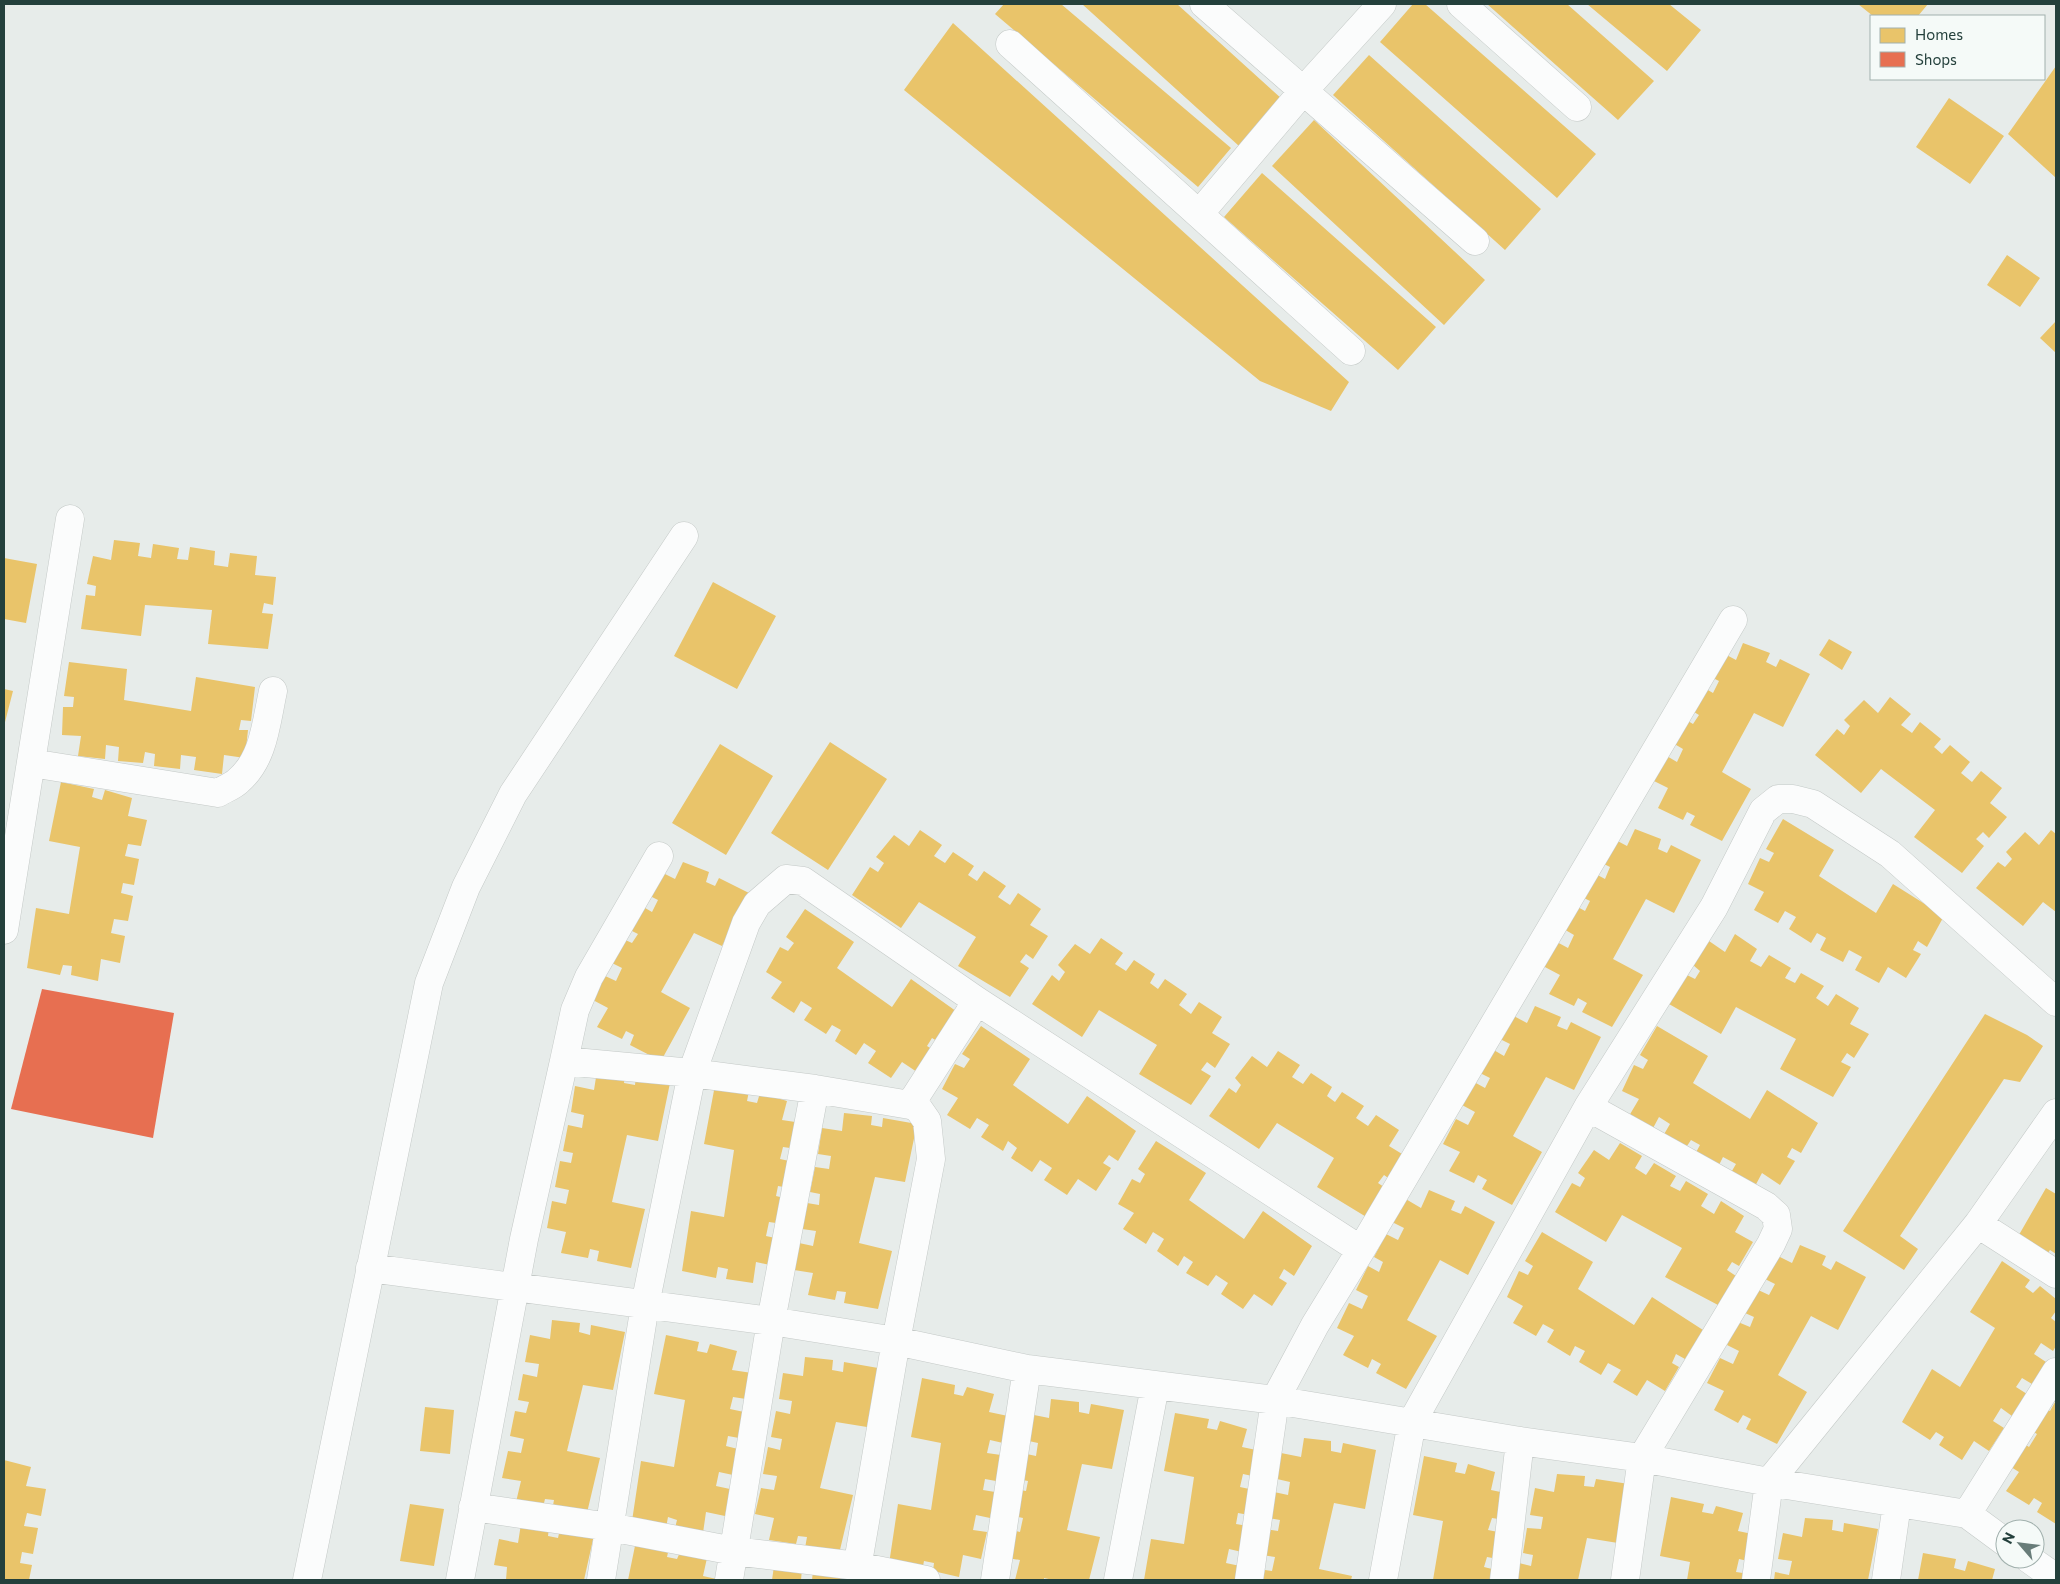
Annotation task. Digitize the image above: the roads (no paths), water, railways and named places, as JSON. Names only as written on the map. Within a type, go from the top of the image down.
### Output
[{"type":"street","points":[[1204,4],[1475,241]]},
{"type":"street","points":[[1199,214],[1304,90],[1382,4]]},
{"type":"street","points":[[1461,4],[1577,107]]},
{"type":"street","points":[[1010,44],[1351,351]]},
{"type":"street","points":[[4,930],[70,519]]},
{"type":"street","points":[[307,1580],[429,984],[466,886],[513,794],[684,536]]},
{"type":"street","points":[[1249,1580],[1275,1400],[1314,1325],[1362,1250],[1733,620]]},
{"type":"street","points":[[31,763],[218,793],[237,783],[259,753],[273,691]]},
{"type":"street","points":[[1383,1580],[1412,1422],[1588,1107],[1714,907],[1763,811],[1778,799],[1793,799],[1813,804],[1890,854],[2056,1002]]},
{"type":"street","points":[[460,1580],[524,1239],[576,1010],[590,977],[659,856]]},
{"type":"street","points":[[601,1580],[645,1305],[692,1073],[746,923],[757,904],[786,879],[803,881],[977,1001],[1362,1250]]},
{"type":"street","points":[[910,1105],[977,1001]]},
{"type":"street","points":[[564,1061],[692,1073],[814,1089],[910,1105],[918,1108],[927,1121],[931,1159],[896,1341],[856,1573]]},
{"type":"street","points":[[729,1580],[771,1322],[814,1089]]},
{"type":"street","points":[[1588,1107],[1766,1206],[1776,1214],[1778,1229],[1771,1244],[1642,1458],[1626,1580]]},
{"type":"street","points":[[1756,1580],[1769,1482],[1978,1224],[2056,1113]]},
{"type":"street","points":[[1978,1224],[2056,1274]]},
{"type":"street","points":[[370,1268],[515,1286],[771,1322],[896,1341],[1027,1369],[1275,1400],[1520,1441],[1642,1458],[1769,1482],[1967,1514],[1995,1535]]},
{"type":"street","points":[[995,1580],[1027,1369]]},
{"type":"street","points":[[1967,1514],[2056,1372]]},
{"type":"street","points":[[1118,1580],[1155,1386]]},
{"type":"street","points":[[1504,1580],[1520,1441]]},
{"type":"street","points":[[1886,1580],[1897,1504]]},
{"type":"street","points":[[473,1507],[610,1527],[856,1573],[926,1580]]}]
